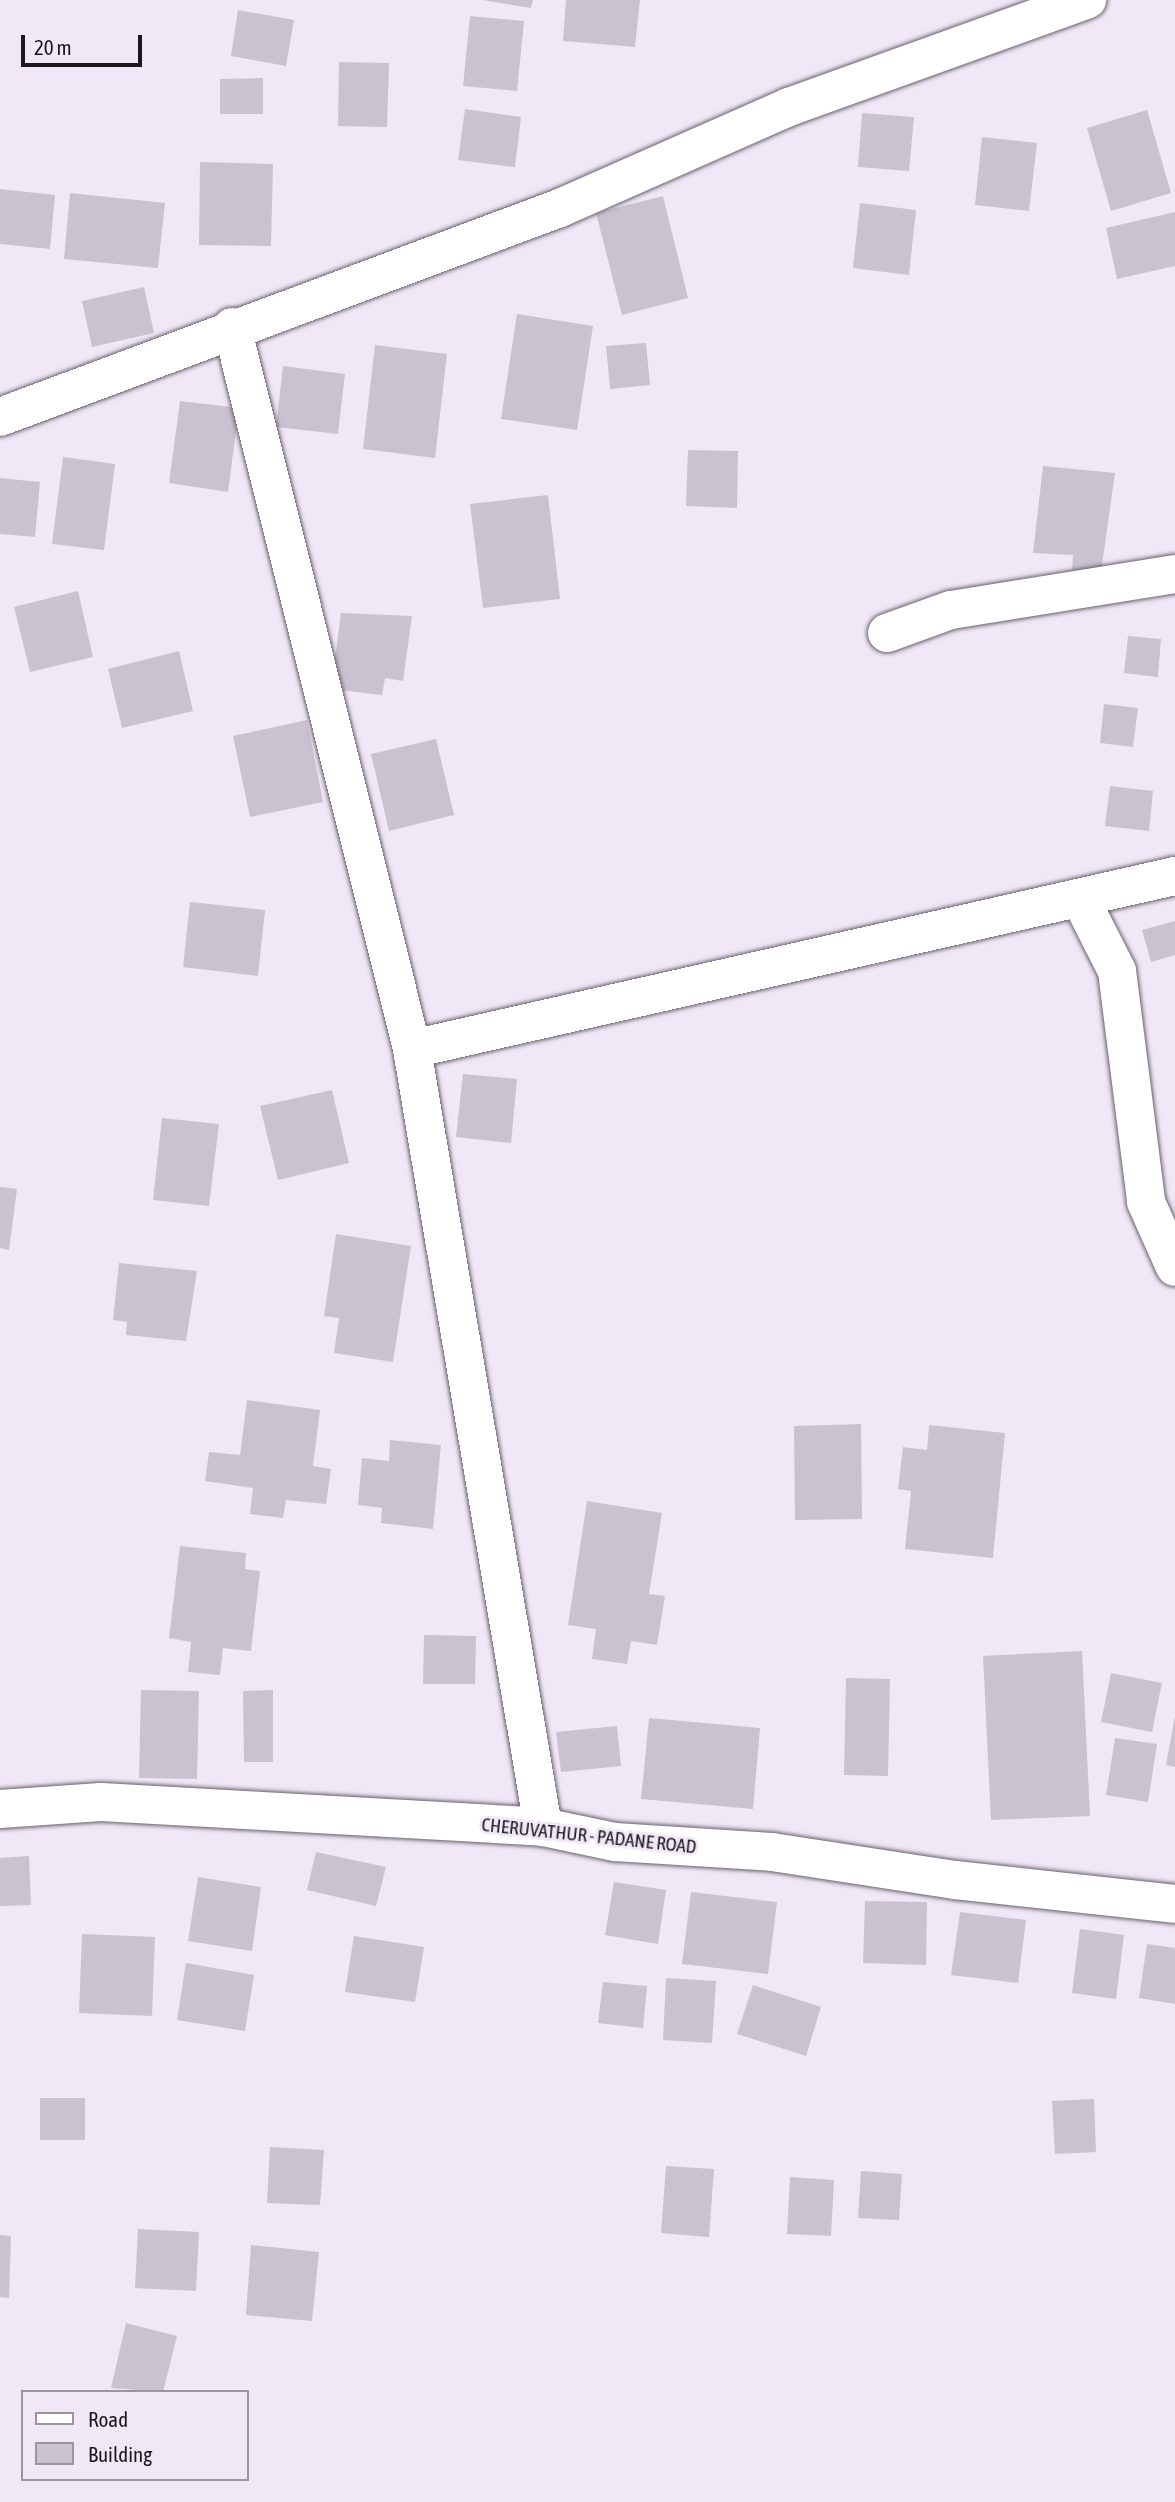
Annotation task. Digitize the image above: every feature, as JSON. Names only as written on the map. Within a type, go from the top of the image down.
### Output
[{"type":"street","points":[[0,416],[232,327],[560,208],[789,107],[1074,2]]},
{"type":"street","points":[[232,327],[412,1049],[543,1827]]},
{"type":"street","points":[[887,633],[951,610],[1175,574]]},
{"type":"street","points":[[412,1049],[1175,876]]},
{"type":"street","points":[[1080,898],[1118,971],[1146,1202],[1175,1267]]},
{"type":"street","name":"CHERUVATHUR - PADANE ROAD","points":[[0,1809],[100,1802],[543,1827],[615,1842],[772,1852],[955,1880],[1175,1904]]},
{"type":"building","points":[[482,0],[533,0],[531,8]]},
{"type":"building","points":[[566,0],[640,0],[635,47],[563,41]]},
{"type":"building","points":[[238,10],[294,20],[286,66],[231,56]]},
{"type":"building","points":[[470,16],[524,21],[517,91],[463,86]]},
{"type":"building","points":[[339,62],[389,63],[387,127],[338,126]]},
{"type":"building","points":[[263,78],[263,114],[220,114],[220,79]]},
{"type":"building","points":[[465,109],[521,117],[515,167],[458,160]]},
{"type":"building","points":[[1147,110],[1171,193],[1111,211],[1087,128]]},
{"type":"building","points":[[862,113],[914,117],[909,171],[858,167]]},
{"type":"building","points":[[982,137],[1037,143],[1029,211],[975,205]]},
{"type":"building","points":[[200,162],[273,164],[271,246],[199,245]]},
{"type":"building","points":[[0,189],[55,195],[50,249],[0,244]]},
{"type":"building","points":[[70,193],[165,203],[158,268],[64,259]]},
{"type":"building","points":[[663,196],[688,298],[622,315],[596,213]]},
{"type":"building","points":[[860,203],[916,210],[909,275],[853,268]]},
{"type":"building","points":[[1175,212],[1175,266],[1117,279],[1106,228]]},
{"type":"building","points":[[144,287],[154,333],[92,347],[82,301]]},
{"type":"building","points":[[517,314],[593,326],[577,430],[501,419]]},
{"type":"building","points":[[646,343],[650,385],[610,389],[606,346]]},
{"type":"building","points":[[375,345],[447,354],[435,458],[363,449]]},
{"type":"building","points":[[283,366],[345,374],[338,434],[276,427]]},
{"type":"building","points":[[180,401],[239,408],[228,492],[169,483]]},
{"type":"building","points":[[688,450],[738,451],[737,508],[686,506]]},
{"type":"building","points":[[63,457],[115,464],[104,550],[52,544]]},
{"type":"building","points":[[1043,466],[1115,473],[1101,572],[1072,570],[1073,555],[1033,553]]},
{"type":"building","points":[[0,478],[40,482],[35,537],[0,534]]},
{"type":"building","points":[[548,495],[560,599],[483,608],[470,504]]},
{"type":"building","points":[[78,591],[93,657],[30,672],[14,607]]},
{"type":"building","points":[[341,613],[412,616],[403,681],[385,678],[382,695],[331,689]]},
{"type":"building","points":[[1128,636],[1161,639],[1158,677],[1124,673]]},
{"type":"building","points":[[179,651],[193,711],[122,728],[108,669]]},
{"type":"building","points":[[1104,704],[1138,708],[1133,747],[1100,743]]},
{"type":"building","points":[[307,720],[323,802],[250,817],[233,736]]},
{"type":"building","points":[[436,739],[454,815],[389,831],[371,754]]},
{"type":"building","points":[[1110,786],[1153,791],[1149,831],[1105,826]]},
{"type":"building","points":[[190,902],[265,910],[258,976],[183,967]]},
{"type":"building","points":[[1175,921],[1175,955],[1151,962],[1142,930]]},
{"type":"building","points":[[463,1074],[517,1079],[511,1143],[456,1137]]},
{"type":"building","points":[[332,1090],[349,1163],[278,1180],[260,1106]]},
{"type":"building","points":[[162,1118],[219,1124],[209,1206],[153,1200]]},
{"type":"building","points":[[0,1187],[17,1189],[9,1250],[0,1248]]},
{"type":"building","points":[[336,1234],[411,1246],[393,1362],[334,1353],[339,1318],[324,1316]]},
{"type":"building","points":[[119,1263],[197,1271],[186,1341],[126,1335],[127,1322],[113,1320]]},
{"type":"building","points":[[247,1400],[320,1410],[313,1466],[331,1469],[326,1504],[286,1500],[283,1518],[250,1514],[253,1488],[205,1481],[209,1452],[240,1455]]},
{"type":"building","points":[[861,1424],[862,1519],[795,1520],[794,1426]]},
{"type":"building","points":[[929,1425],[1005,1433],[993,1558],[905,1549],[911,1491],[898,1489],[903,1447],[927,1450]]},
{"type":"building","points":[[390,1440],[441,1445],[433,1529],[381,1523],[382,1508],[358,1505],[362,1458],[389,1461]]},
{"type":"building","points":[[587,1501],[662,1513],[649,1594],[665,1596],[657,1645],[631,1641],[627,1664],[592,1659],[596,1629],[568,1625]]},
{"type":"building","points":[[180,1546],[246,1553],[245,1569],[260,1571],[251,1651],[223,1648],[220,1675],[188,1672],[191,1642],[169,1638]]},
{"type":"building","points":[[424,1635],[476,1636],[475,1684],[423,1684]]},
{"type":"building","points":[[1082,1651],[1090,1816],[991,1820],[983,1656]]},
{"type":"building","points":[[1111,1673],[1162,1683],[1152,1732],[1101,1722]]},
{"type":"building","points":[[846,1678],[890,1679],[888,1776],[844,1775]]},
{"type":"building","points":[[141,1690],[199,1691],[197,1779],[139,1778]]},
{"type":"building","points":[[273,1690],[273,1762],[244,1762],[243,1691]]},
{"type":"building","points":[[1175,1716],[1175,1767],[1166,1765]]},
{"type":"building","points":[[649,1718],[760,1728],[753,1809],[641,1799]]},
{"type":"building","points":[[617,1726],[621,1766],[561,1772],[556,1732]]},
{"type":"building","points":[[1115,1738],[1157,1744],[1148,1802],[1106,1795]]},
{"type":"building","points":[[316,1852],[386,1867],[376,1906],[307,1890]]},
{"type":"building","points":[[29,1856],[31,1905],[0,1906],[0,1858]]},
{"type":"building","points":[[198,1877],[261,1887],[252,1951],[188,1941]]},
{"type":"building","points":[[614,1882],[666,1890],[658,1944],[605,1935]]},
{"type":"building","points":[[691,1892],[777,1902],[768,1974],[682,1964]]},
{"type":"building","points":[[865,1901],[927,1902],[926,1965],[863,1963]]},
{"type":"building","points":[[960,1912],[1026,1920],[1018,1983],[951,1975]]},
{"type":"building","points":[[1080,1929],[1124,1935],[1116,1999],[1072,1993]]},
{"type":"building","points":[[82,1934],[155,1937],[152,2016],[79,2013]]},
{"type":"building","points":[[354,1936],[424,1947],[415,2002],[345,1992]]},
{"type":"building","points":[[1147,1944],[1175,1948],[1175,2004],[1139,1998]]},
{"type":"building","points":[[186,1963],[254,1975],[245,2031],[177,2020]]},
{"type":"building","points":[[666,1978],[716,1981],[712,2043],[663,2040]]},
{"type":"building","points":[[603,1982],[647,1986],[643,2028],[598,2023]]},
{"type":"building","points":[[753,1985],[821,2007],[806,2056],[737,2034]]},
{"type":"building","points":[[40,2098],[85,2098],[85,2140],[40,2140]]},
{"type":"building","points":[[1094,2099],[1096,2152],[1055,2154],[1052,2101]]},
{"type":"building","points":[[270,2147],[324,2150],[320,2205],[267,2203]]},
{"type":"building","points":[[666,2166],[714,2169],[709,2237],[661,2233]]},
{"type":"building","points":[[861,2171],[902,2174],[899,2220],[858,2218]]},
{"type":"building","points":[[790,2177],[834,2180],[831,2236],[787,2234]]},
{"type":"building","points":[[138,2229],[199,2232],[196,2291],[135,2288]]},
{"type":"building","points":[[0,2235],[11,2236],[9,2298],[0,2297]]},
{"type":"building","points":[[251,2245],[319,2252],[312,2321],[246,2315]]},
{"type":"building","points":[[126,2323],[177,2336],[164,2390],[111,2388]]}]
